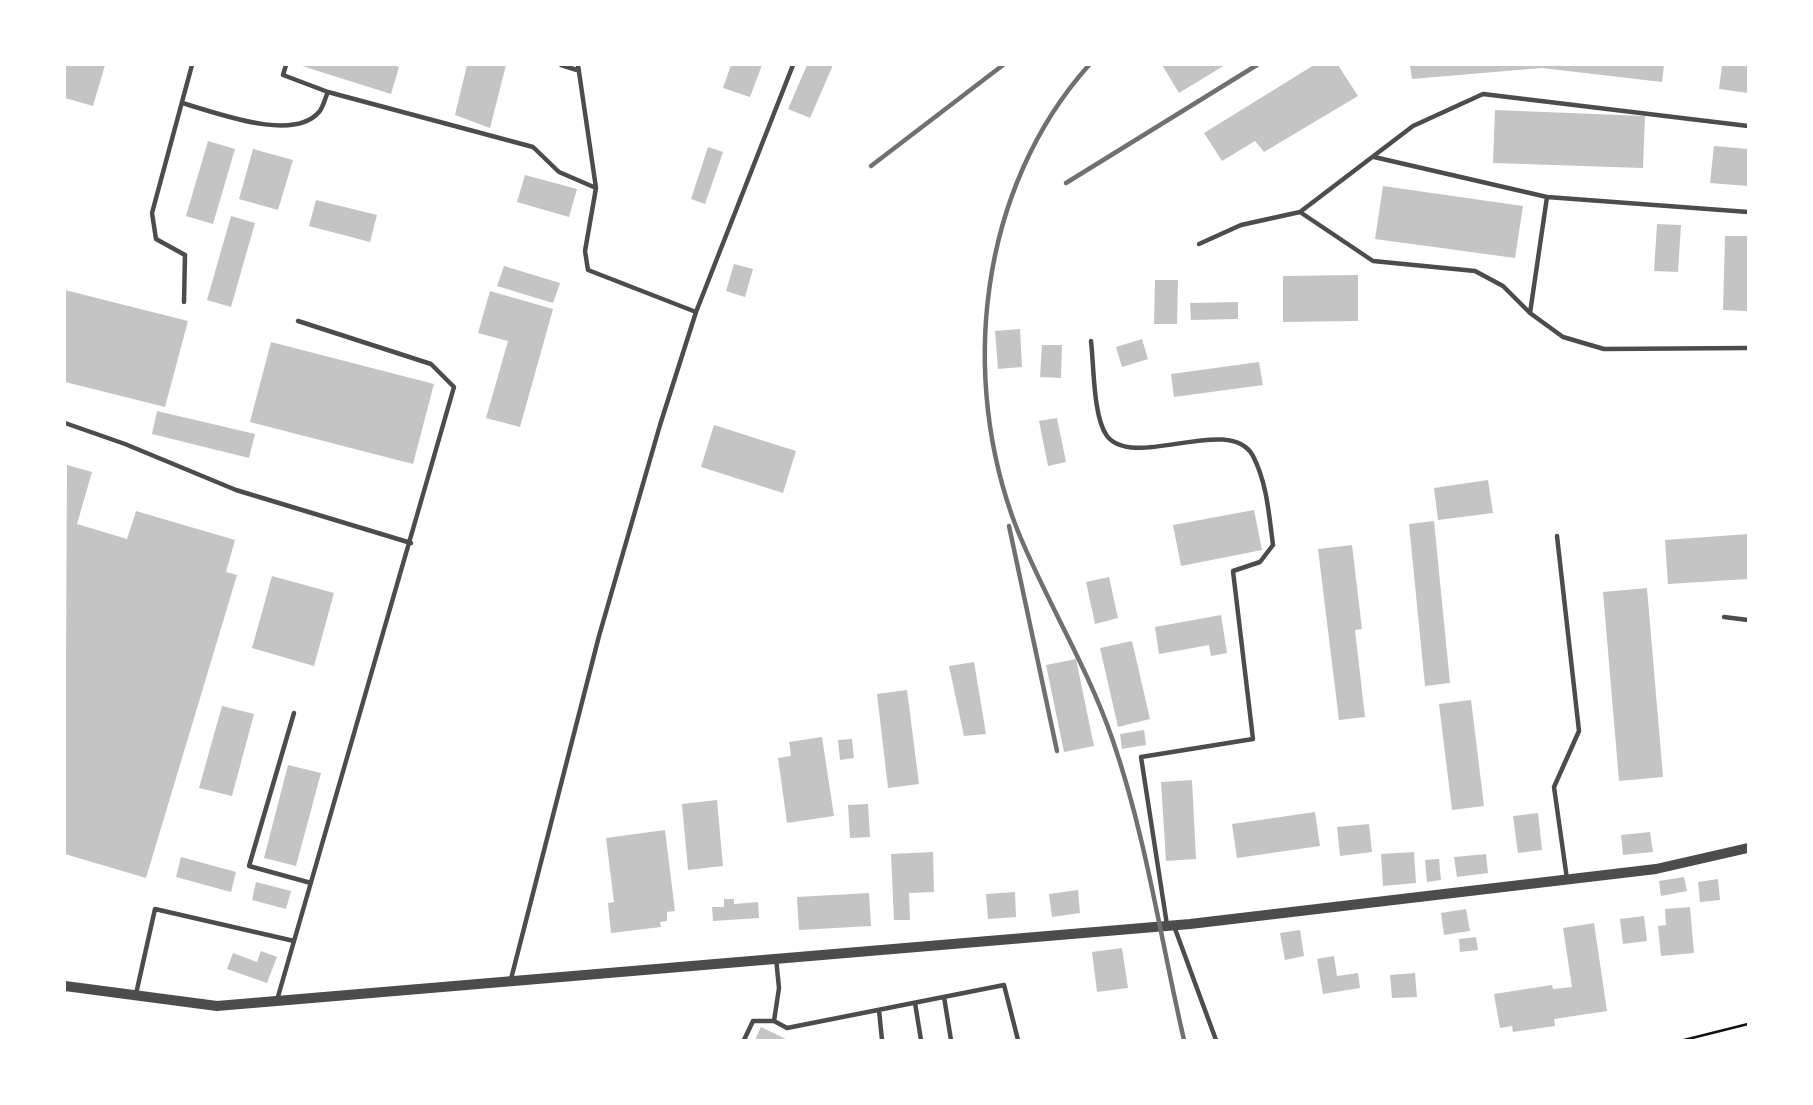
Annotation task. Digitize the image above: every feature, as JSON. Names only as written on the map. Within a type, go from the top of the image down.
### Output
[{"type":"street","points":[[65,986],[218,1006],[511,979],[1170,926],[1656,869],[1748,848]]},
{"type":"lane","points":[[184,302],[185,255],[156,239],[152,213],[192,65]]},
{"type":"lane","points":[[286,65],[283,75],[328,92],[533,147],[559,172],[596,188]]},
{"type":"lane","points":[[561,65],[577,67],[596,188],[585,251],[588,270],[696,312]]},
{"type":"lane","points":[[511,979],[599,636],[696,312],[793,65]]},
{"type":"lane","points":[[182,103],[273,127],[302,123],[320,112],[328,92]]},
{"type":"lane","points":[[1199,244],[1241,225],[1300,212],[1413,126],[1483,94],[1748,126]]},
{"type":"lane","points":[[1374,157],[1547,197],[1748,212]]},
{"type":"lane","points":[[1530,313],[1547,197]]},
{"type":"lane","points":[[1300,212],[1373,261],[1475,271],[1503,286],[1530,313],[1563,337],[1604,349],[1748,348]]},
{"type":"lane","points":[[277,1000],[454,387],[431,364],[298,321]]},
{"type":"lane","points":[[1091,341],[1100,421],[1108,438],[1123,446],[1154,447],[1226,438],[1252,453],[1263,481],[1273,545],[1260,562],[1233,571],[1253,739],[1141,757],[1170,926],[1216,1040]]},
{"type":"lane","points":[[65,423],[125,443],[236,490],[411,543]]},
{"type":"lane","points":[[1557,536],[1579,732],[1554,787],[1567,880]]},
{"type":"lane","points":[[1724,617],[1748,620]]},
{"type":"lane","points":[[294,713],[249,866],[311,883]]},
{"type":"lane","points":[[136,995],[155,909],[294,941]]},
{"type":"lane","points":[[774,1021],[779,988],[776,957]]},
{"type":"lane","points":[[744,1040],[753,1021],[774,1021],[787,1028],[1004,985],[1018,1040]]},
{"type":"lane","points":[[944,997],[950,1040]]},
{"type":"lane","points":[[915,1003],[921,1040]]},
{"type":"lane","points":[[879,1010],[882,1040]]},
{"type":"path","points":[[1684,1040],[1748,1024]]},
{"type":"building","points":[[65,65],[105,65],[93,106],[65,98]]},
{"type":"building","points":[[299,65],[393,65],[399,67],[391,94]]},
{"type":"building","points":[[467,65],[506,65],[490,128],[455,115]]},
{"type":"building","points":[[731,65],[762,65],[750,97],[723,88]]},
{"type":"building","points":[[807,65],[833,65],[810,118],[788,109]]},
{"type":"building","points":[[1162,65],[1225,65],[1179,93]]},
{"type":"building","points":[[1314,65],[1338,65],[1358,96],[1264,152],[1255,141],[1222,161],[1204,133]]},
{"type":"building","points":[[1410,65],[1664,65],[1662,82],[1542,68],[1412,79]]},
{"type":"building","points":[[1722,65],[1748,65],[1748,93],[1719,89]]},
{"type":"building","points":[[1495,110],[1645,116],[1643,168],[1493,163]]},
{"type":"building","points":[[208,141],[235,149],[213,224],[186,216]]},
{"type":"building","points":[[1714,146],[1748,149],[1748,186],[1710,183]]},
{"type":"building","points":[[708,147],[723,152],[705,204],[691,199]]},
{"type":"building","points":[[253,149],[293,160],[278,210],[239,199]]},
{"type":"building","points":[[525,175],[577,189],[569,217],[517,202]]},
{"type":"building","points":[[1383,186],[1523,206],[1515,258],[1375,239]]},
{"type":"building","points":[[316,200],[377,215],[370,242],[309,226]]},
{"type":"building","points":[[231,216],[255,223],[231,307],[207,300]]},
{"type":"building","points":[[1657,224],[1681,225],[1678,272],[1654,271]]},
{"type":"building","points":[[1725,236],[1748,236],[1748,311],[1723,310]]},
{"type":"building","points":[[734,264],[753,269],[745,297],[726,291]]},
{"type":"building","points":[[504,266],[560,283],[553,303],[497,286]]},
{"type":"building","points":[[1358,275],[1358,321],[1283,322],[1283,276]]},
{"type":"building","points":[[1155,280],[1178,280],[1177,324],[1154,324]]},
{"type":"building","points":[[65,290],[188,321],[165,407],[65,382]]},
{"type":"building","points":[[490,291],[553,309],[520,427],[486,418],[508,341],[478,333]]},
{"type":"building","points":[[1238,302],[1238,319],[1191,320],[1190,303]]},
{"type":"building","points":[[1020,329],[1022,367],[998,369],[995,331]]},
{"type":"building","points":[[1142,339],[1148,359],[1122,367],[1116,347]]},
{"type":"building","points":[[271,342],[434,384],[413,464],[250,422]]},
{"type":"building","points":[[1042,345],[1062,345],[1061,378],[1040,377]]},
{"type":"building","points":[[1259,362],[1263,385],[1174,397],[1171,374]]},
{"type":"building","points":[[157,411],[255,434],[249,458],[152,434]]},
{"type":"building","points":[[1057,418],[1066,462],[1048,466],[1039,421]]},
{"type":"building","points":[[714,425],[796,451],[783,493],[701,467]]},
{"type":"building","points":[[67,465],[92,472],[77,524],[127,539],[136,511],[235,540],[226,572],[237,575],[146,878],[65,854]]},
{"type":"building","points":[[1488,480],[1493,513],[1438,520],[1434,488]]},
{"type":"building","points":[[1254,510],[1262,550],[1181,566],[1173,525]]},
{"type":"building","points":[[1434,521],[1450,683],[1425,686],[1409,524]]},
{"type":"building","points":[[1748,534],[1748,579],[1668,584],[1665,540]]},
{"type":"building","points":[[1352,545],[1362,629],[1355,630],[1365,717],[1339,720],[1318,549]]},
{"type":"building","points":[[272,576],[334,593],[314,666],[252,648]]},
{"type":"building","points":[[1109,577],[1118,618],[1095,624],[1086,582]]},
{"type":"building","points":[[1647,588],[1663,777],[1619,781],[1603,592]]},
{"type":"building","points":[[1221,615],[1227,653],[1211,656],[1209,645],[1159,654],[1155,627]]},
{"type":"building","points":[[1132,641],[1150,719],[1118,727],[1100,648]]},
{"type":"building","points":[[1076,659],[1094,746],[1064,752],[1046,665]]},
{"type":"building","points":[[974,662],[986,734],[964,736],[949,666]]},
{"type":"building","points":[[907,690],[919,784],[888,788],[877,694]]},
{"type":"building","points":[[1471,700],[1484,806],[1452,810],[1439,704]]},
{"type":"building","points":[[222,706],[254,714],[232,796],[199,788]]},
{"type":"building","points":[[1144,730],[1146,745],[1122,749],[1120,734]]},
{"type":"building","points":[[822,737],[834,816],[787,823],[778,758],[791,756],[789,742]]},
{"type":"building","points":[[852,739],[854,758],[840,760],[838,740]]},
{"type":"building","points":[[288,765],[321,773],[296,866],[264,858]]},
{"type":"building","points":[[1192,780],[1196,859],[1166,861],[1161,782]]},
{"type":"building","points":[[717,800],[723,866],[688,870],[682,804]]},
{"type":"building","points":[[868,804],[870,837],[850,838],[848,805]]},
{"type":"building","points":[[1315,812],[1320,846],[1237,858],[1232,824]]},
{"type":"building","points":[[1538,813],[1542,850],[1518,853],[1513,816]]},
{"type":"building","points":[[1369,824],[1372,852],[1340,856],[1337,827]]},
{"type":"building","points":[[665,830],[675,911],[667,912],[667,921],[660,922],[661,927],[611,933],[608,903],[614,902],[606,838]]},
{"type":"building","points":[[1650,832],[1653,852],[1623,855],[1621,835]]},
{"type":"building","points":[[933,852],[934,892],[909,893],[910,920],[894,920],[891,854]]},
{"type":"building","points":[[1414,852],[1416,883],[1383,886],[1381,854]]},
{"type":"building","points":[[1486,854],[1488,873],[1457,877],[1454,857]]},
{"type":"building","points":[[181,857],[236,872],[231,892],[176,877]]},
{"type":"building","points":[[1439,859],[1441,880],[1427,882],[1425,860]]},
{"type":"building","points":[[1684,877],[1687,891],[1661,896],[1659,881]]},
{"type":"building","points":[[1718,879],[1720,900],[1700,902],[1698,882]]},
{"type":"building","points":[[256,882],[291,891],[286,909],[252,900]]},
{"type":"building","points":[[1078,890],[1080,913],[1052,917],[1049,894]]},
{"type":"building","points":[[1015,892],[1016,917],[988,919],[986,894]]},
{"type":"building","points":[[869,893],[871,926],[799,930],[797,897]]},
{"type":"building","points":[[724,899],[734,899],[734,904],[758,902],[759,918],[713,921],[712,907],[724,907]]},
{"type":"building","points":[[1690,907],[1694,953],[1661,956],[1658,926],[1666,925],[1665,909]]},
{"type":"building","points":[[1466,909],[1470,931],[1444,935],[1441,913]]},
{"type":"building","points":[[1644,916],[1647,941],[1623,944],[1620,919]]},
{"type":"building","points":[[1594,923],[1607,1011],[1554,1019],[1555,1026],[1513,1032],[1512,1026],[1500,1028],[1494,994],[1552,985],[1553,989],[1572,987],[1563,928]]},
{"type":"building","points":[[1300,930],[1304,956],[1285,960],[1280,933]]},
{"type":"building","points":[[1476,937],[1478,950],[1460,952],[1459,939]]},
{"type":"building","points":[[1122,948],[1128,988],[1097,992],[1092,952]]},
{"type":"building","points":[[261,951],[277,957],[267,983],[227,969],[233,953],[257,962]]},
{"type":"building","points":[[1334,956],[1337,976],[1358,973],[1360,988],[1323,994],[1317,959]]},
{"type":"building","points":[[1415,973],[1417,997],[1392,998],[1390,975]]},
{"type":"building","points":[[761,1027],[788,1040],[755,1040]]},
{"type":"railway","points":[[871,166],[1003,65]]},
{"type":"railway","points":[[1089,65],[1052,114],[1023,168],[1002,226],[990,286],[985,348],[988,410],[999,470],[1017,529],[1092,687],[1125,777],[1144,852],[1184,1040]]},
{"type":"railway","points":[[1066,183],[1257,65]]},
{"type":"railway","points":[[1009,526],[1057,751]]}]
